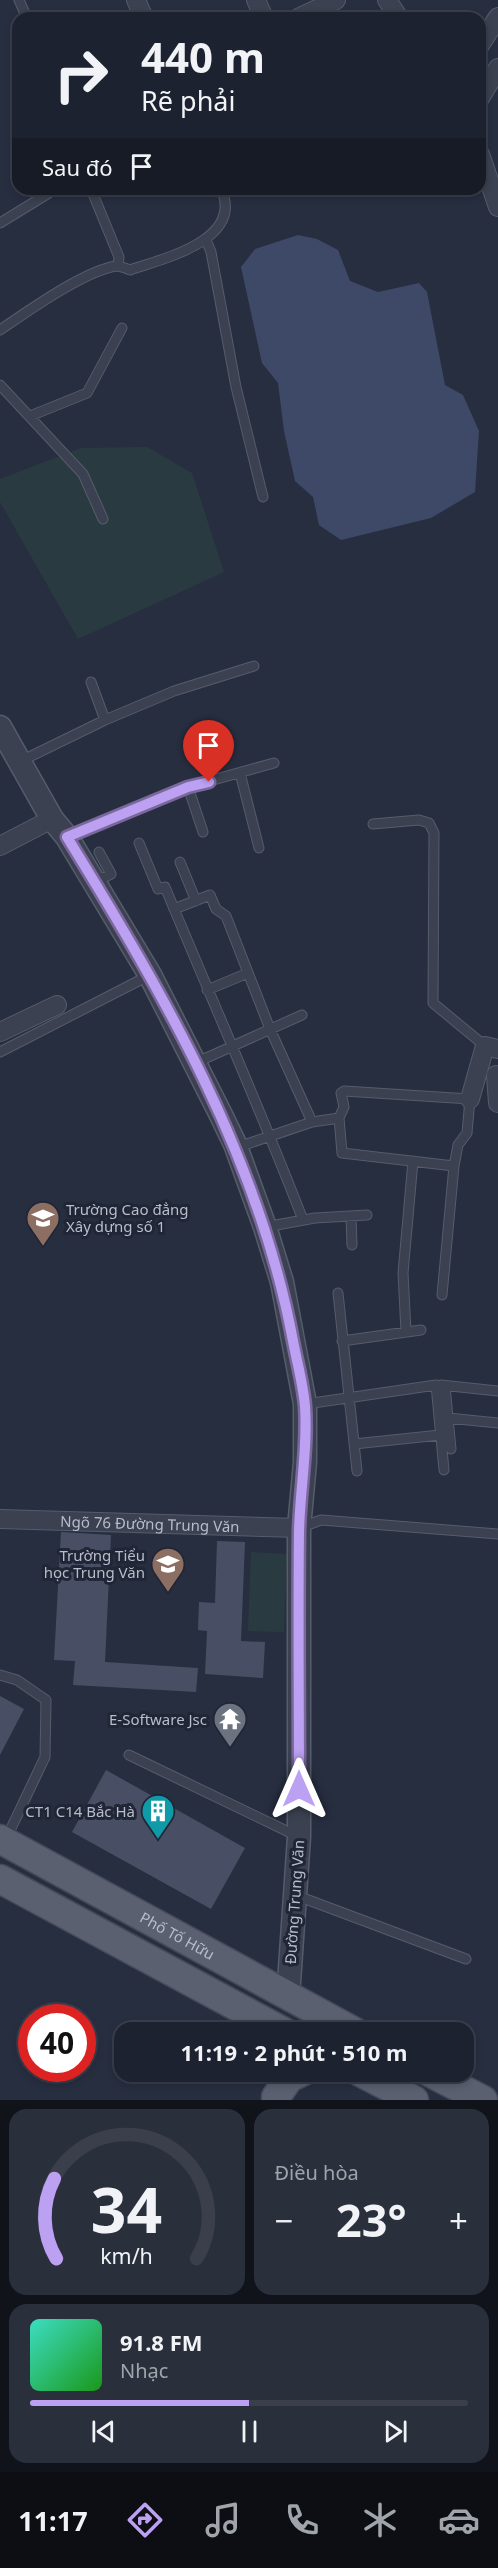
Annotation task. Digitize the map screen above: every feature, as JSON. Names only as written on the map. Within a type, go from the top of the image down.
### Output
[{"type":"main road","name":"Phố Tố Hữu","points":[[2,1840],[336,2022]]},
{"type":"main road","points":[[0,1879],[263,2022]]},
{"type":"main road","points":[[282,2022],[288,1997]]},
{"type":"main road","points":[[379,2082],[414,2100]]},
{"type":"main road","points":[[448,2082],[483,2100]]},
{"type":"street","points":[[311,12],[336,0]]},
{"type":"street","points":[[486,36],[498,17]]},
{"type":"street","points":[[486,88],[498,68]]},
{"type":"street","points":[[486,172],[498,207]]},
{"type":"street","name":"Đường Trung Văn","points":[[0,727],[52,819],[67,837],[150,975],[195,1063],[236,1148],[266,1227],[282,1282],[304,1404],[305,1462],[299,1528],[299,1837],[288,1997]]},
{"type":"street","points":[[0,846],[52,819]]},
{"type":"street","points":[[2,1027],[57,1005]]},
{"type":"street","points":[[470,1099],[492,1048]]},
{"type":"street","points":[[496,1075],[498,1103]]},
{"type":"street","name":"Ngõ 76 Đường Trung Văn","points":[[0,1519],[299,1528]]},
{"type":"lane","points":[[0,223],[46,195]]},
{"type":"lane","points":[[93,195],[119,257],[118,266]]},
{"type":"lane","points":[[0,330],[39,303],[82,280],[118,266],[130,270],[206,240],[222,220],[225,209],[222,195]]},
{"type":"lane","points":[[206,240],[211,252],[236,387],[263,498]]},
{"type":"lane","points":[[30,416],[87,393],[122,328]]},
{"type":"lane","points":[[0,385],[83,474],[103,519]]},
{"type":"lane","points":[[19,762],[105,720],[174,691],[254,666]]},
{"type":"lane","points":[[91,682],[105,720]]},
{"type":"lane","points":[[67,837],[188,787],[274,764]]},
{"type":"lane","points":[[240,773],[259,848]]},
{"type":"lane","points":[[188,787],[203,832]]},
{"type":"lane","points":[[373,824],[419,820],[429,823],[434,833],[433,1003],[492,1048]]},
{"type":"lane","points":[[139,843],[158,889],[165,887],[230,1047],[270,1135],[303,1220]]},
{"type":"lane","points":[[95,882],[111,874],[99,852]]},
{"type":"lane","points":[[180,862],[196,900]]},
{"type":"lane","points":[[174,909],[210,895],[216,909],[226,916],[270,1029],[312,1122]]},
{"type":"lane","points":[[207,990],[248,973]]},
{"type":"lane","points":[[0,1052],[150,975]]},
{"type":"lane","points":[[195,1063],[302,1015]]},
{"type":"lane","points":[[442,1295],[454,1166],[458,1145],[467,1133],[470,1099],[346,1090],[341,1093],[344,1107],[339,1118],[342,1153],[454,1166]]},
{"type":"lane","points":[[236,1148],[312,1122],[339,1118]]},
{"type":"lane","points":[[406,1332],[403,1273],[413,1161]]},
{"type":"lane","points":[[266,1227],[303,1220],[368,1215]]},
{"type":"lane","points":[[351,1216],[351,1245]]},
{"type":"lane","points":[[338,1293],[357,1471]]},
{"type":"lane","points":[[342,1341],[421,1330]]},
{"type":"lane","points":[[304,1404],[440,1385],[498,1391]]},
{"type":"lane","points":[[440,1385],[448,1418],[451,1449]]},
{"type":"lane","points":[[440,1385],[440,1435],[444,1470]]},
{"type":"lane","points":[[448,1418],[498,1423]]},
{"type":"lane","points":[[354,1444],[440,1435]]},
{"type":"lane","points":[[299,1528],[321,1520],[498,1534]]},
{"type":"lane","points":[[0,1675],[17,1680],[46,1700],[45,1757],[2,1840]]},
{"type":"lane","points":[[129,1755],[299,1837]]},
{"type":"lane","points":[[295,1895],[466,1959]]},
{"type":"shaded area","points":[[147,447],[192,473],[224,572],[78,639],[0,502],[0,479],[81,448]]},
{"type":"shaded area","points":[[251,1552],[287,1554],[284,1632],[248,1631]]},
{"type":"water","points":[[298,235],[317,239],[338,250],[350,281],[378,292],[419,283],[427,292],[445,385],[463,395],[479,431],[475,492],[431,518],[341,540],[319,525],[313,497],[295,481],[284,431],[278,383],[262,363],[241,267],[255,249]]},
{"type":"building","points":[[61,1532],[111,1535],[105,1662],[198,1668],[196,1692],[73,1685],[75,1661],[54,1660]]},
{"type":"building","points":[[217,1541],[245,1542],[241,1641],[265,1642],[263,1678],[205,1674],[207,1631],[198,1630],[199,1602],[215,1603]]},
{"type":"building","points":[[0,1696],[24,1709],[0,1755]]},
{"type":"building","name":"CT1 C14 Bắc Hà","points":[[106,1770],[245,1848],[211,1909],[72,1832]]},
{"type":"place","name":"Trường Cao đẳng Xây dựng số 1","points":[[43,1247]]},
{"type":"place","name":"Trường Tiểu học Trung Văn","points":[[168,1593]]},
{"type":"place","name":"E-Software Jsc","points":[[230,1748]]},
{"type":"place","name":"CT1 C14 Bắc Hà","points":[[158,1840]]},
{"type":"route","points":[[209,782],[188,787],[67,837],[150,975],[221,1114],[235,1144],[266,1227],[282,1282],[304,1404],[305,1462],[299,1528],[299,1789]]}]
